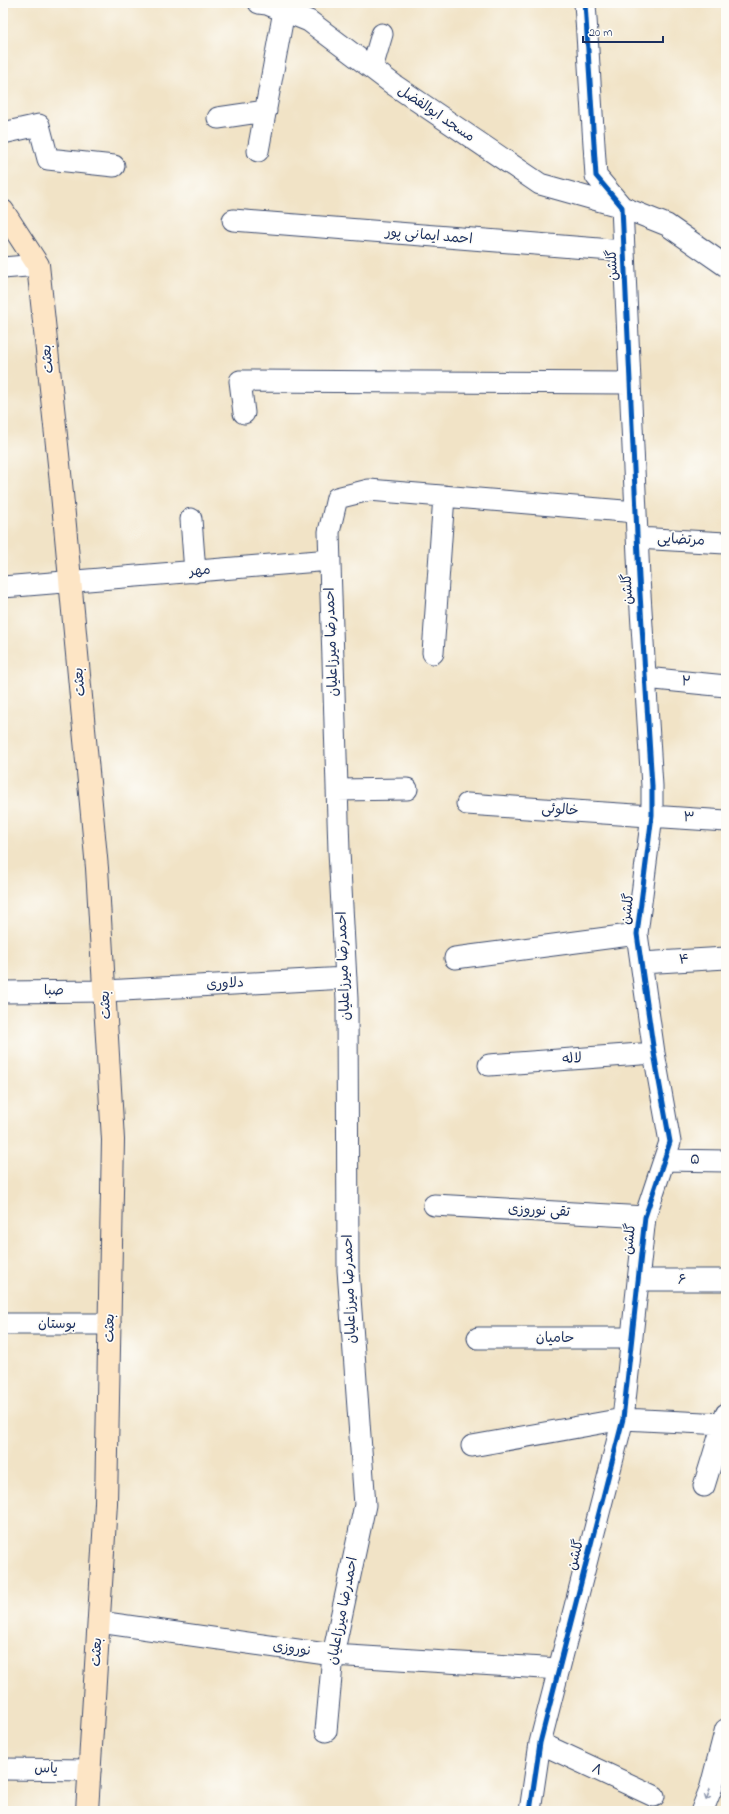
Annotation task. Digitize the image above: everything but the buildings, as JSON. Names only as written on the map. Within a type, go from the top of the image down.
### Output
[{"type":"main road","name":"بعثت","points":[[3,211],[38,265],[97,868],[114,1140],[106,1503],[87,1811]]},
{"type":"street","name":"مسجد ابوالفضل","points":[[259,3],[309,21],[372,68],[540,184],[622,207],[667,225],[726,266]]},
{"type":"street","points":[[584,3],[596,176],[622,207]]},
{"type":"street","points":[[258,151],[284,11]]},
{"type":"street","points":[[372,68],[382,34]]},
{"type":"street","points":[[218,118],[266,111]]},
{"type":"street","points":[[3,133],[39,125],[48,158],[114,166]]},
{"type":"street","name":"گلشن","points":[[530,1811],[540,1743],[623,1419],[645,1217],[670,1142],[654,1053],[637,934],[652,815],[637,538],[622,207]]},
{"type":"street","name":"احمد ایمانی پور","points":[[233,220],[624,251]]},
{"type":"street","points":[[3,268],[38,265]]},
{"type":"street","points":[[244,413],[240,381],[630,383]]},
{"type":"street","name":"احمدرضا میرزاعلیان","points":[[326,1731],[332,1655],[365,1505],[348,1270],[346,978],[337,790],[329,532],[337,498],[369,490],[636,512]]},
{"type":"street","points":[[433,653],[444,496]]},
{"type":"street","points":[[191,519],[195,572]]},
{"type":"street","name":"مرتضایی","points":[[637,538],[725,543]]},
{"type":"street","name":"مهر","points":[[3,587],[70,583],[330,560]]},
{"type":"street","name":"۲","points":[[645,678],[726,686]]},
{"type":"street","points":[[337,790],[407,789]]},
{"type":"street","name":"خالوئی","points":[[467,804],[652,815]]},
{"type":"street","name":"۳","points":[[652,815],[726,821]]},
{"type":"street","points":[[455,958],[637,934]]},
{"type":"street","name":"۴","points":[[641,963],[726,958]]},
{"type":"street","name":"دلاوری","points":[[105,991],[346,978]]},
{"type":"street","name":"صبا","points":[[3,992],[105,991]]},
{"type":"street","name":"لاله","points":[[489,1065],[654,1053]]},
{"type":"street","name":"۵","points":[[664,1160],[726,1161]]},
{"type":"street","name":"تقی نوروزی","points":[[434,1205],[645,1217]]},
{"type":"street","name":"۶","points":[[638,1280],[726,1280]]},
{"type":"street","name":"بوستان","points":[[3,1324],[110,1324]]},
{"type":"street","name":"حامیان","points":[[478,1338],[632,1338]]},
{"type":"street","points":[[472,1446],[623,1419],[725,1419],[704,1486]]},
{"type":"street","name":"نوروزی","points":[[99,1622],[332,1655],[559,1669]]},
{"type":"street","points":[[702,1811],[711,1788],[726,1730]]},
{"type":"street","name":"۸","points":[[540,1743],[654,1796]]},
{"type":"street","name":"یاس","points":[[3,1769],[90,1770]]},
{"type":"cycle path","points":[[530,1811],[540,1743],[623,1419],[645,1217],[670,1142],[654,1053],[637,934],[652,815],[652,786],[639,578],[622,207],[596,176],[585,3]]}]
